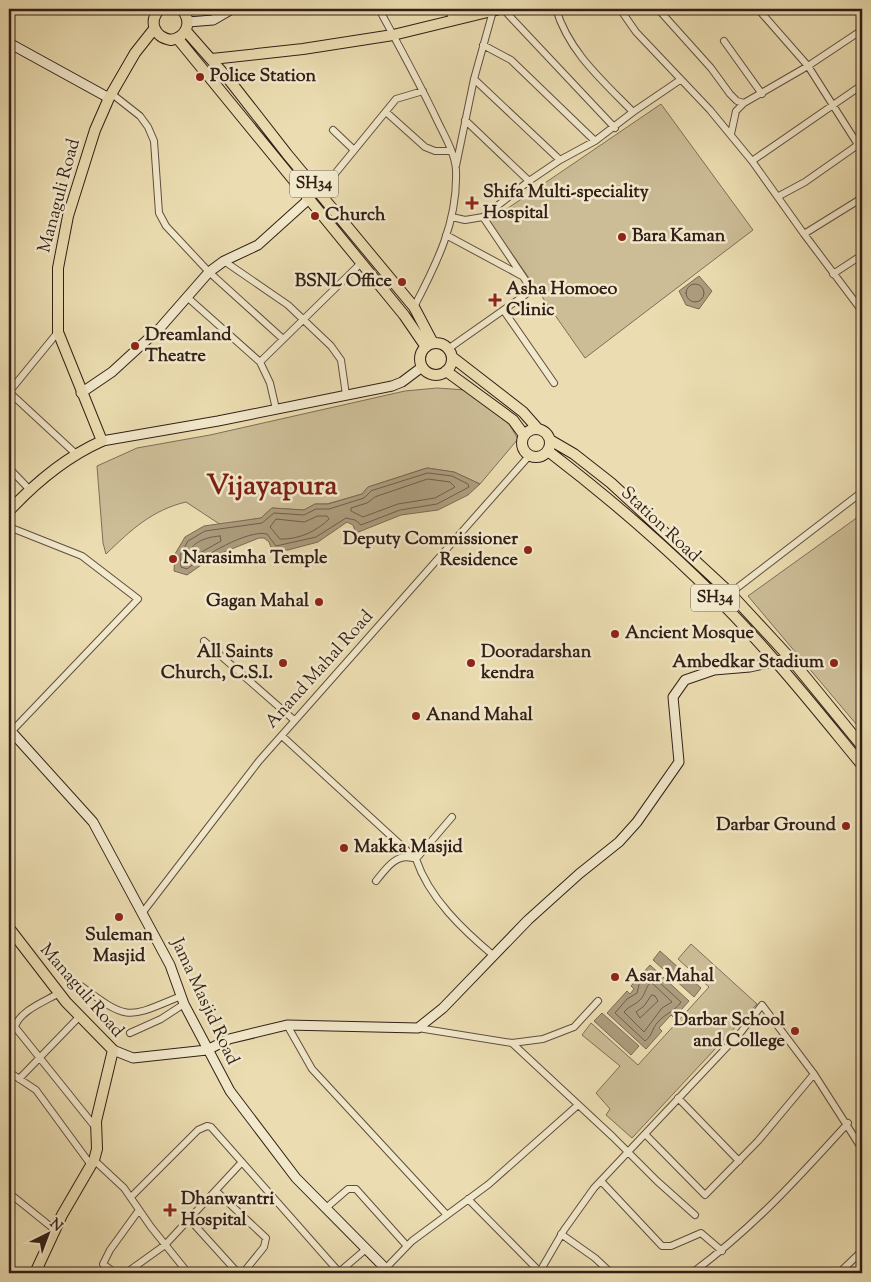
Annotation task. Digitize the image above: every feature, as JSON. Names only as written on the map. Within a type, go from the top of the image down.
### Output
[{"type":"main road","points":[[159,9],[155,16],[154,29],[164,39],[178,39],[187,26]]},
{"type":"main road","name":"SH34","points":[[181,9],[187,26],[212,59],[414,306],[430,345]]},
{"type":"main road","points":[[212,59],[303,49],[393,35],[499,10]]},
{"type":"main road","name":"Managuli Road","points":[[102,441],[58,332],[58,268],[68,216],[95,130],[110,96],[135,53],[154,29]]},
{"type":"main road","name":"SH34","points":[[178,39],[430,345],[444,345],[450,353],[523,412],[538,429],[546,433],[550,440]]},
{"type":"main road","points":[[430,345],[420,356],[422,367],[436,375],[446,371]]},
{"type":"main road","points":[[446,371],[450,353]]},
{"type":"main road","points":[[446,371],[513,420],[524,435]]},
{"type":"main road","points":[[538,429],[530,430],[524,435],[521,443],[524,451],[529,456],[536,458],[543,456],[548,451],[550,440]]},
{"type":"main road","name":"Station Road","points":[[550,440],[574,454],[611,483],[729,592],[790,658],[862,746]]},
{"type":"main road","points":[[9,511],[29,489],[76,454],[102,441]]},
{"type":"main road","name":"Station Road","points":[[548,451],[600,491],[720,602],[776,662],[862,765]]},
{"type":"main road","name":"Managuli Road","points":[[10,932],[59,993],[113,1050],[96,1128],[97,1149],[35,1273]]},
{"type":"street","points":[[187,26],[213,20],[232,9]]},
{"type":"street","points":[[379,9],[423,90],[451,151],[456,168]]},
{"type":"street","points":[[447,9],[454,20]]},
{"type":"street","points":[[556,9],[565,34],[576,50],[633,112]]},
{"type":"street","points":[[620,9],[636,32],[731,134],[779,196],[833,274],[862,309]]},
{"type":"street","points":[[658,9],[711,68],[730,94],[737,101],[744,103]]},
{"type":"street","points":[[758,9],[808,66],[831,104],[860,144],[862,151]]},
{"type":"street","points":[[414,306],[441,255],[452,217],[456,168],[474,79],[483,45],[499,10],[615,128]]},
{"type":"street","points":[[731,134],[736,111],[744,103],[808,66],[862,30]]},
{"type":"street","points":[[724,42],[762,94]]},
{"type":"street","points":[[9,43],[110,96],[140,116],[154,141],[159,213],[162,220],[209,272],[283,339]]},
{"type":"street","points":[[483,45],[511,60],[595,141]]},
{"type":"street","points":[[474,79],[560,160]]},
{"type":"street","points":[[452,217],[465,220],[483,216],[529,181],[560,160],[615,128],[633,112],[680,80]]},
{"type":"street","points":[[752,161],[831,104],[862,85]]},
{"type":"street","points":[[320,192],[396,99],[423,90]]},
{"type":"street","points":[[386,112],[425,147],[435,151],[451,151]]},
{"type":"street","points":[[465,120],[529,181]]},
{"type":"street","points":[[333,130],[354,150]]},
{"type":"street","points":[[779,196],[805,182],[860,144]]},
{"type":"street","points":[[804,234],[862,198]]},
{"type":"street","points":[[82,393],[117,367],[160,328],[209,272],[224,261],[258,245],[309,199]]},
{"type":"street","points":[[450,353],[532,290],[483,216]]},
{"type":"street","points":[[446,235],[523,276]]},
{"type":"street","points":[[833,274],[862,255]]},
{"type":"street","points":[[224,261],[305,319],[341,360],[346,395]]},
{"type":"street","points":[[260,362],[361,262]]},
{"type":"street","points":[[187,297],[260,362],[270,383],[276,409]]},
{"type":"street","points":[[504,311],[554,383]]},
{"type":"street","points":[[58,332],[9,392],[76,454]]},
{"type":"street","points":[[102,441],[346,395],[402,382],[422,367]]},
{"type":"street","name":"Anand Mahal Road","points":[[143,912],[248,776],[294,720],[373,635],[529,456]]},
{"type":"street","points":[[9,468],[29,489]]},
{"type":"street","points":[[720,602],[729,592],[862,492]]},
{"type":"street","points":[[9,527],[82,556],[138,599],[10,731]]},
{"type":"street","points":[[204,641],[294,720]]},
{"type":"street","points":[[418,1028],[443,1008],[528,920],[579,874],[619,842],[654,800],[679,762],[673,697],[685,680],[714,670],[750,667],[790,658]]},
{"type":"street","name":"Jama Masjid Road","points":[[10,731],[93,822],[170,965],[183,1000],[207,1050],[236,1099],[296,1178],[388,1271]]},
{"type":"street","points":[[282,736],[416,859],[422,878],[432,892],[471,936],[494,956]]},
{"type":"street","points":[[416,859],[452,818]]},
{"type":"street","points":[[376,881],[387,867],[402,857],[416,859]]},
{"type":"street","points":[[81,986],[107,1005],[124,1014],[134,1014],[183,1000]]},
{"type":"street","points":[[59,993],[32,1009],[16,1023],[18,1032],[96,1128]]},
{"type":"street","points":[[130,1033],[161,1019],[183,1000]]},
{"type":"street","points":[[113,1050],[133,1058],[207,1050],[229,1039],[287,1025],[418,1028],[512,1044],[543,1039],[574,1027],[598,1001]]},
{"type":"street","points":[[468,1199],[539,1273],[561,1234],[594,1188],[741,1032],[762,1004],[848,1123],[862,1150]]},
{"type":"street","points":[[18,1079],[40,1060],[80,1016]]},
{"type":"street","points":[[287,1025],[312,1069],[446,1214]]},
{"type":"street","points":[[512,1044],[695,1215]]},
{"type":"street","points":[[9,1072],[36,1090],[92,1162],[131,1198],[165,1246],[188,1273]]},
{"type":"street","points":[[645,1134],[705,1195],[739,1161],[814,1074]]},
{"type":"street","points":[[678,1098],[739,1161]]},
{"type":"street","points":[[388,1271],[407,1246],[446,1214],[489,1184],[578,1105]]},
{"type":"street","points":[[692,1273],[722,1250],[775,1203],[848,1123]]},
{"type":"street","points":[[131,1198],[202,1126],[211,1128],[339,1273],[366,1249]]},
{"type":"street","points":[[126,1273],[165,1246],[242,1162]]},
{"type":"street","points":[[601,1181],[662,1246],[671,1246],[701,1233],[722,1250]]},
{"type":"street","points":[[326,1208],[348,1189],[356,1189],[407,1246]]},
{"type":"street","points":[[216,1191],[266,1238],[264,1247],[243,1273]]},
{"type":"street","points":[[9,1193],[55,1230]]},
{"type":"street","points":[[115,1273],[103,1264],[110,1250],[139,1210]]},
{"type":"street","points":[[190,1220],[238,1273]]},
{"type":"street","points":[[561,1234],[595,1258],[611,1273]]},
{"type":"street","points":[[840,1273],[862,1252]]},
{"type":"street","points":[[293,1273],[300,1273]]},
{"type":"shaded area","points":[[661,104],[753,230],[585,358],[489,221]]},
{"type":"shaded area","points":[[437,388],[466,390],[509,424],[518,439],[480,484],[454,472],[427,468],[368,487],[362,494],[327,504],[315,504],[304,510],[272,508],[261,518],[221,525],[186,502],[152,516],[133,529],[106,554],[103,543],[97,466],[137,448],[210,435],[405,391]]},
{"type":"shaded area","name":"Ambedkar Stadium","points":[[862,514],[862,731],[748,596]]},
{"type":"shaded area","points":[[691,944],[757,1004],[632,1138],[606,1115],[610,1109],[596,1093],[620,1066],[582,1035],[591,1023],[638,1065],[709,987],[678,959]]},
{"type":"water","points":[[699,276],[712,291],[699,309],[686,305],[679,291]]},
{"type":"water","points":[[427,468],[454,472],[480,484],[468,495],[438,510],[401,515],[356,533],[353,525],[347,522],[318,542],[288,550],[272,550],[269,542],[264,538],[259,538],[214,556],[187,575],[174,571],[175,554],[185,537],[204,526],[261,518],[272,508],[304,510],[315,504],[328,504],[362,494],[368,487]]},
{"type":"water","points":[[660,951],[701,988],[694,997],[653,960]]},
{"type":"water","points":[[650,965],[689,1001],[674,1018],[671,1015],[659,1028],[662,1031],[646,1049],[607,1013],[627,991],[630,994],[634,989],[631,986]]},
{"type":"water","points":[[602,1013],[639,1046],[631,1055],[594,1021]]},
{"type":"place","name":"Police Station","points":[[200,77]]},
{"type":"place","name":"Shifa Multi-speciality Hospital","points":[[472,203]]},
{"type":"place","name":"Church","points":[[315,216]]},
{"type":"place","name":"Bara Kaman","points":[[622,237]]},
{"type":"place","name":"BSNL Office","points":[[402,282]]},
{"type":"place","name":"Asha Homoeo Clinic","points":[[495,300]]},
{"type":"place","name":"Dreamland Theatre","points":[[135,346]]},
{"type":"place","name":"Deputy Commissioner Residence","points":[[528,550]]},
{"type":"place","name":"Narasimha Temple","points":[[173,559]]},
{"type":"place","name":"Gagan Mahal","points":[[319,602]]},
{"type":"place","name":"Ancient Mosque","points":[[615,634]]},
{"type":"place","name":"All Saints Church, C.S.I.","points":[[283,663]]},
{"type":"place","name":"Dooradarshan kendra","points":[[471,663]]},
{"type":"place","name":"Ambedkar Stadium","points":[[834,663]]},
{"type":"place","name":"Anand Mahal","points":[[416,716]]},
{"type":"place","name":"Darbar Ground","points":[[846,826]]},
{"type":"place","name":"Makka Masjid","points":[[344,848]]},
{"type":"place","name":"Suleman Masjid","points":[[119,917]]},
{"type":"place","name":"Asar Mahal","points":[[615,977]]},
{"type":"place","name":"Darbar School and College","points":[[795,1031]]},
{"type":"place","name":"Dhanwantri Hospital","points":[[170,1210]]},
{"type":"district","name":"Vijayapura","points":[[272,487]]}]
